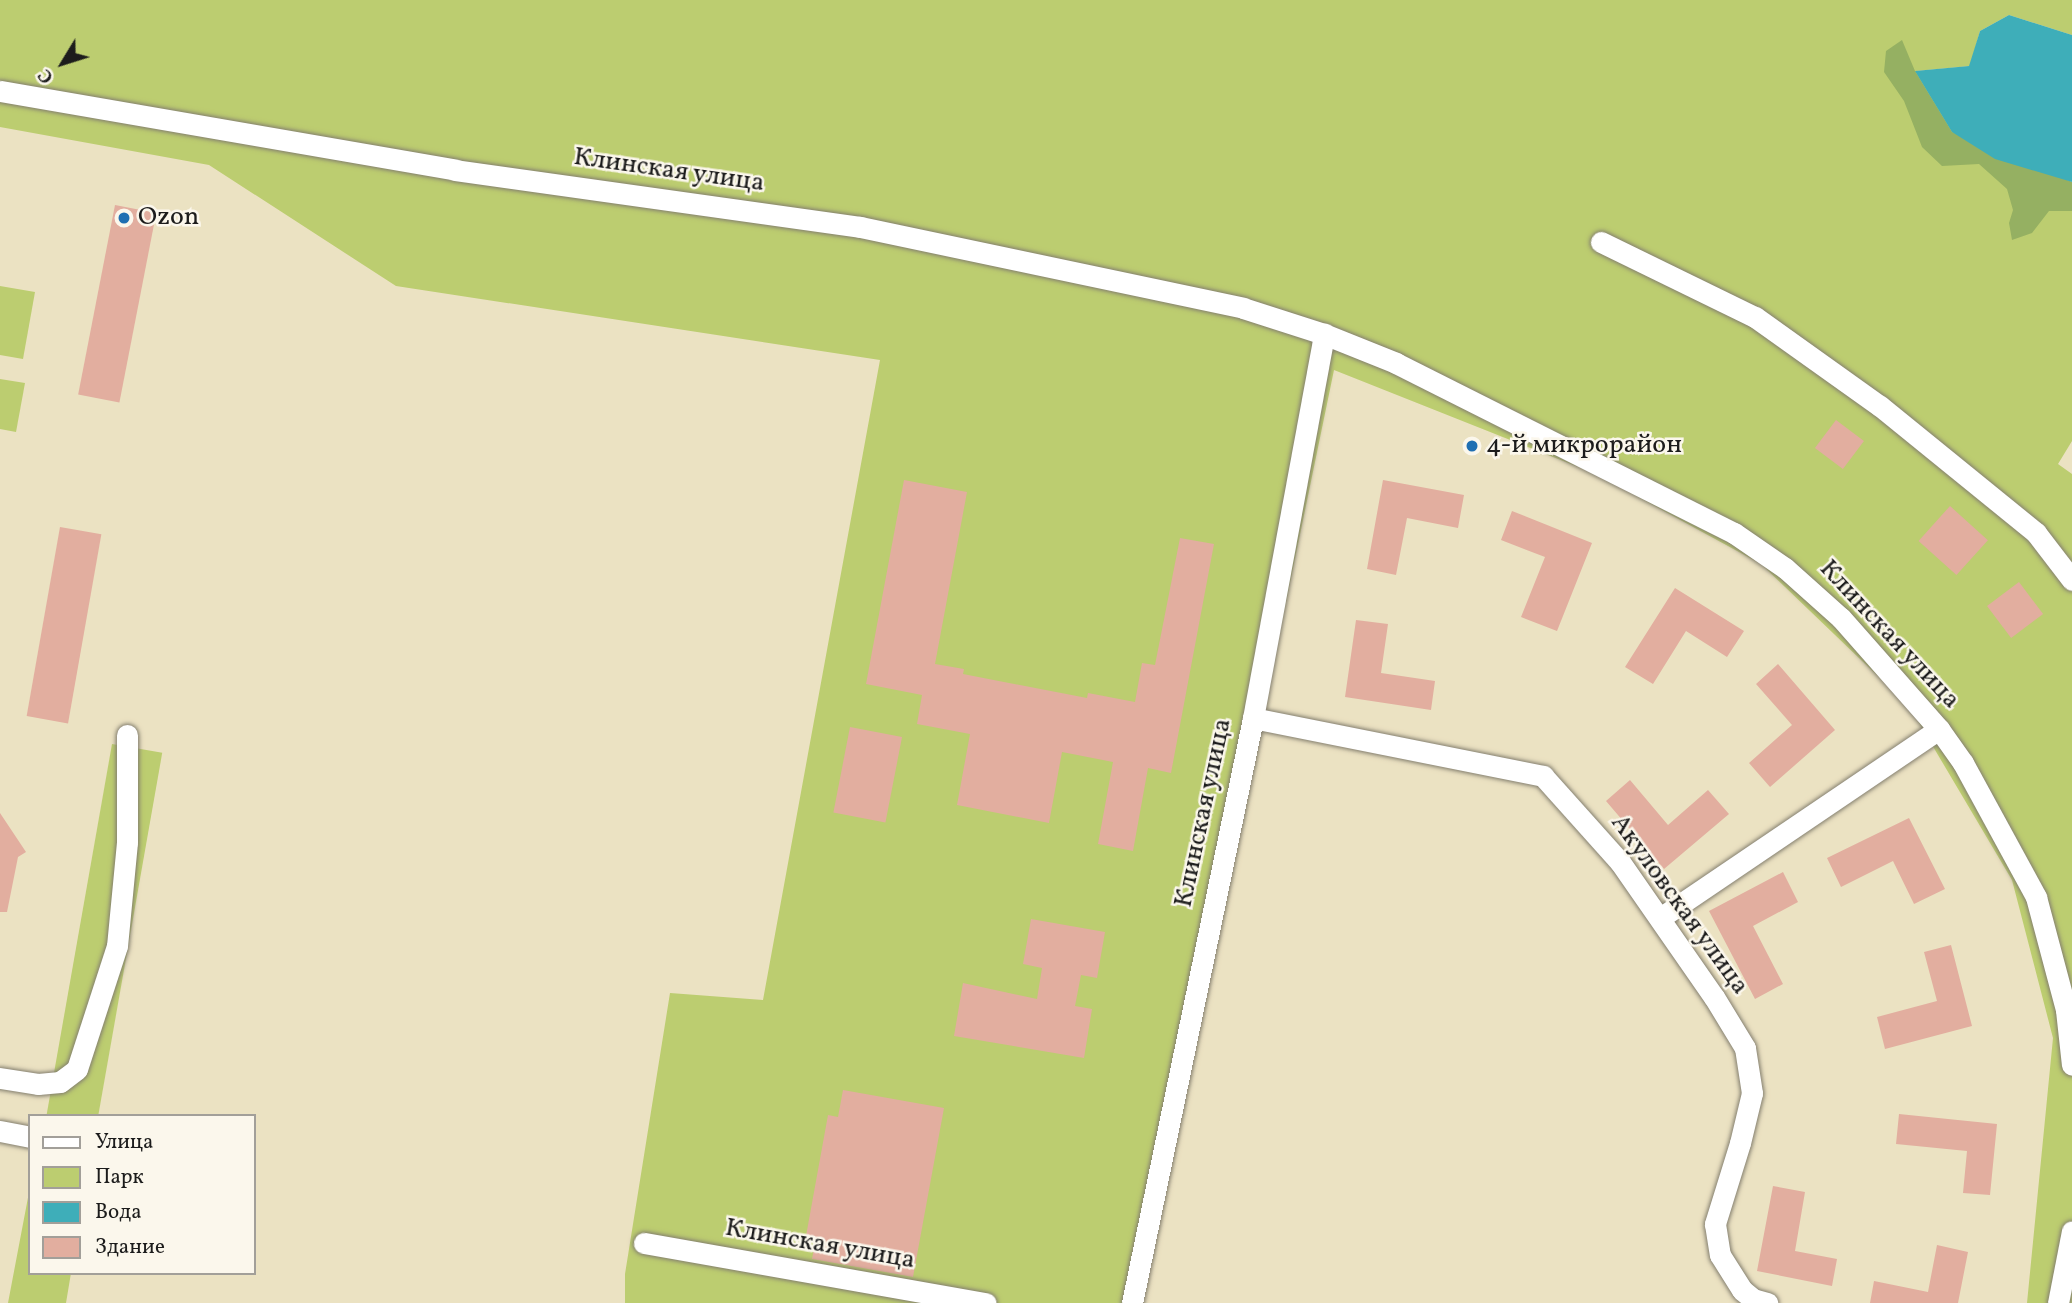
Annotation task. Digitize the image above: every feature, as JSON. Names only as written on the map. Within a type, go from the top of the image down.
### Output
[{"type":"street","name":"Клинская улица","points":[[0,90],[455,170],[859,227],[1243,308],[1324,334],[1396,363],[1734,533],[1786,568],[1841,618],[1940,729],[1963,763],[2036,897],[2066,1010],[2072,1065]]},
{"type":"street","points":[[1601,242],[1755,317],[1812,357],[1880,406],[2036,533],[2072,580]]},
{"type":"street","name":"Клинская улица","points":[[1132,1303],[1253,718],[1324,334]]},
{"type":"street","name":"Акуловская улица","points":[[1253,718],[1543,776],[1620,862],[1714,996],[1745,1048],[1752,1093],[1740,1143],[1714,1224],[1720,1255],[1742,1290],[1753,1299],[1767,1303]]},
{"type":"street","points":[[1660,918],[1940,729]]},
{"type":"street","points":[[0,1078],[38,1084],[60,1082],[77,1069],[117,946],[127,842],[127,735]]},
{"type":"street","points":[[0,1131],[28,1137]]},
{"type":"street","points":[[2058,1303],[2072,1231]]},
{"type":"street","name":"Клинская улица","points":[[645,1243],[986,1303]]},
{"type":"green space","points":[[0,0],[2072,0],[2072,35],[2009,15],[1980,31],[1970,66],[1916,71],[2038,170],[2072,182],[2072,441],[2058,464],[2072,474],[2072,1303],[2027,1303],[2053,1038],[2012,880],[1909,706],[1761,564],[1596,474],[1334,370],[1141,1303],[625,1303],[625,1274],[670,993],[763,1000],[880,360],[396,286],[209,165],[0,127]]},
{"type":"green space","points":[[1902,40],[1915,71],[1952,132],[2072,182],[2072,211],[2049,211],[2032,233],[2012,240],[2009,223],[2013,210],[2007,189],[1979,164],[1942,166],[1922,147],[1904,101],[1884,72],[1886,51]]},
{"type":"green space","points":[[0,286],[35,292],[23,359],[0,355]]},
{"type":"green space","points":[[0,379],[25,383],[16,432],[0,429]]},
{"type":"green space","points":[[112,744],[162,753],[99,1114],[47,1114]]},
{"type":"green space","points":[[28,1198],[28,1275],[71,1275],[66,1303],[8,1303]]},
{"type":"water","points":[[2009,15],[2072,35],[2072,182],[1995,159],[1952,132],[1915,71],[1969,66],[1980,31]]},
{"type":"building","points":[[115,205],[156,213],[119,402],[78,394]]},
{"type":"building","points":[[1836,420],[1864,441],[1843,469],[1815,448]]},
{"type":"building","points":[[904,480],[967,492],[935,664],[964,669],[963,674],[1087,698],[1088,693],[1135,702],[1142,663],[1155,665],[1180,538],[1214,544],[1171,773],[1148,768],[1133,851],[1098,844],[1113,762],[1062,752],[1049,823],[957,805],[970,734],[917,724],[922,695],[866,684]]},
{"type":"building","points":[[1383,480],[1464,495],[1458,528],[1407,518],[1396,575],[1367,569]]},
{"type":"building","points":[[1950,506],[1988,540],[1956,575],[1919,541]]},
{"type":"building","points":[[1512,511],[1592,543],[1557,631],[1521,617],[1545,557],[1501,540]]},
{"type":"building","points":[[60,527],[101,534],[68,723],[27,716]]},
{"type":"building","points":[[2019,582],[2043,614],[2011,638],[1987,606]]},
{"type":"building","points":[[1675,588],[1744,631],[1727,657],[1686,631],[1653,684],[1625,667]]},
{"type":"building","points":[[1356,620],[1388,624],[1381,673],[1435,681],[1431,710],[1345,697]]},
{"type":"building","points":[[1778,664],[1835,730],[1770,787],[1749,763],[1792,725],[1756,684]]},
{"type":"building","points":[[850,727],[902,737],[885,823],[833,812]]},
{"type":"building","points":[[1630,780],[1668,825],[1708,790],[1729,814],[1664,869],[1606,801]]},
{"type":"building","points":[[0,813],[26,852],[18,857],[7,912],[0,912]]},
{"type":"building","points":[[1909,818],[1945,889],[1914,904],[1893,861],[1841,887],[1827,858]]},
{"type":"building","points":[[1783,872],[1798,902],[1753,926],[1783,984],[1755,999],[1709,911]]},
{"type":"building","points":[[1031,919],[1105,932],[1097,978],[1081,975],[1075,1006],[1092,1009],[1084,1058],[954,1036],[963,983],[1037,999],[1042,968],[1023,964]]},
{"type":"building","points":[[1951,945],[1972,1026],[1885,1049],[1877,1017],[1937,1001],[1924,952]]},
{"type":"building","points":[[843,1090],[944,1108],[913,1277],[812,1259],[816,1238],[806,1236],[828,1115],[838,1117]]},
{"type":"building","points":[[1899,1114],[1997,1124],[1990,1195],[1963,1193],[1967,1151],[1896,1144]]},
{"type":"building","points":[[1773,1186],[1805,1192],[1795,1251],[1837,1259],[1832,1286],[1757,1271]]},
{"type":"building","points":[[1937,1245],[1968,1252],[1958,1303],[1870,1303],[1874,1281],[1928,1292]]},
{"type":"place","name":"Ozon","points":[[124,218]]},
{"type":"place","name":"4-й микрорайон","points":[[1472,446]]}]
